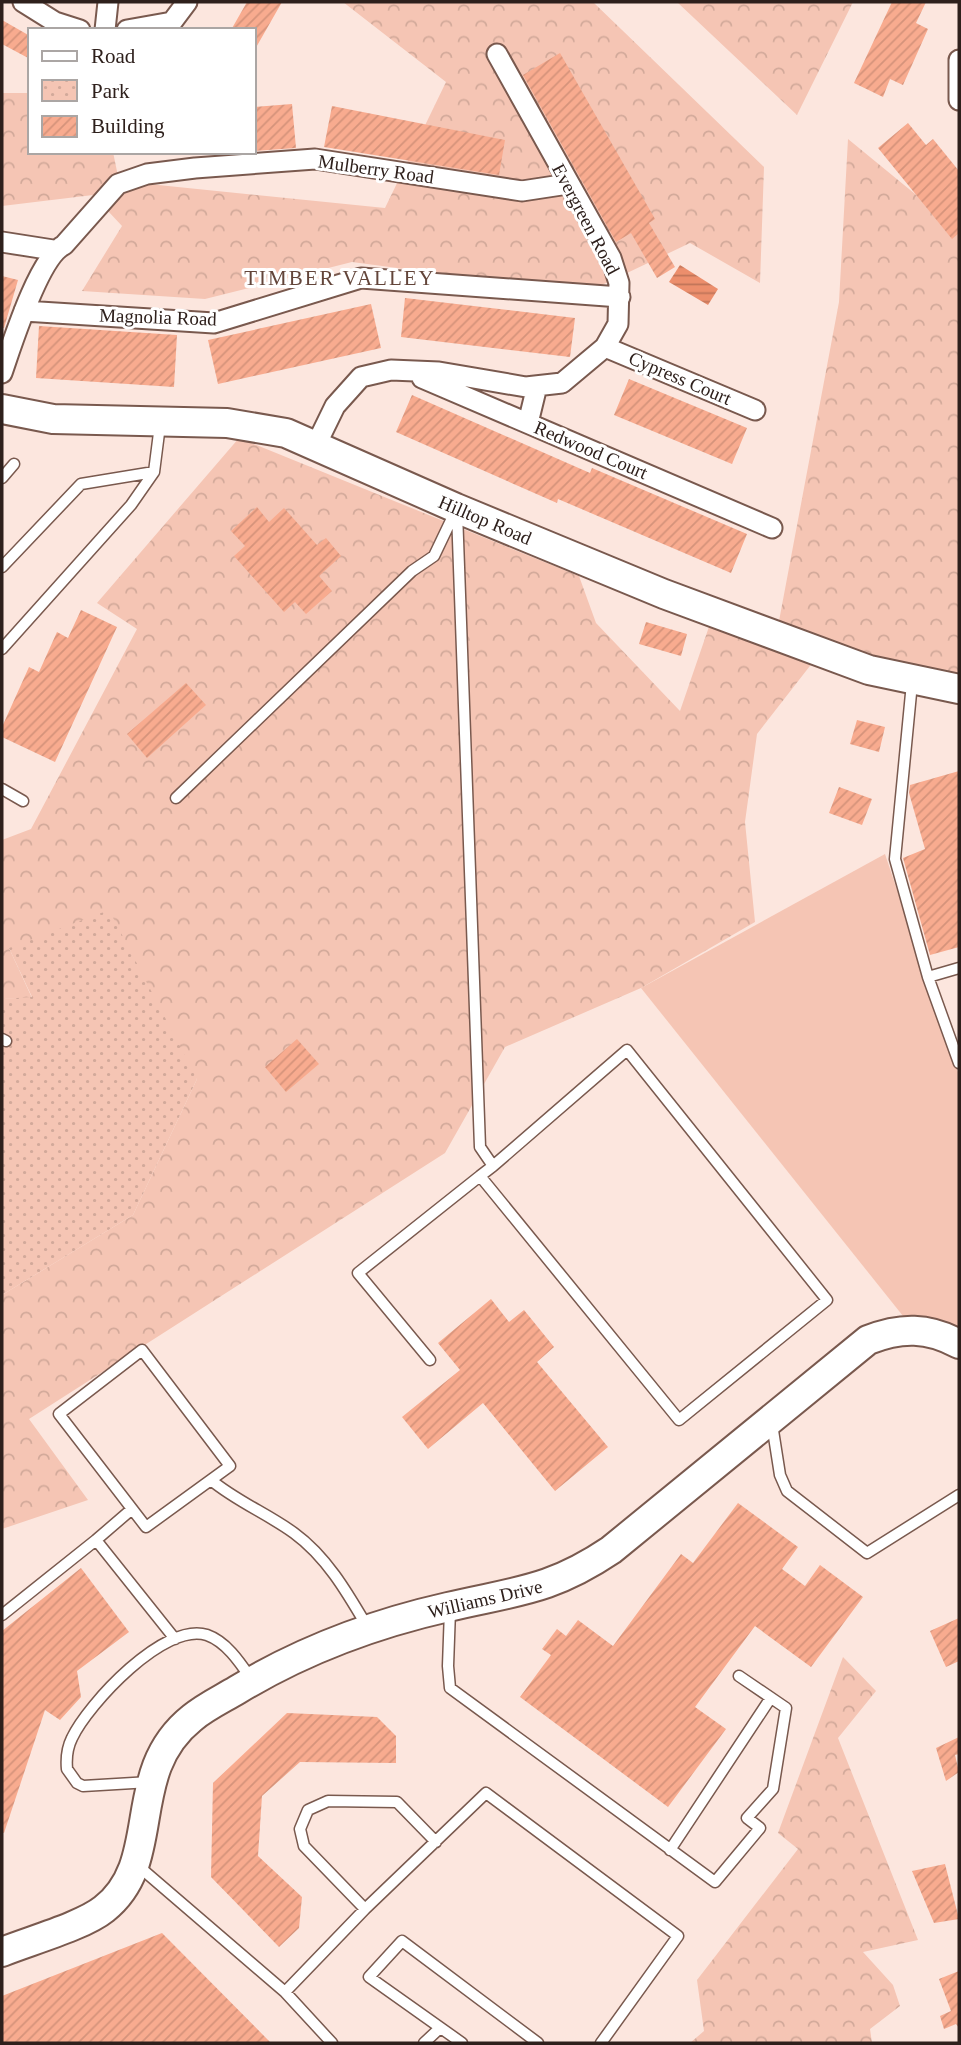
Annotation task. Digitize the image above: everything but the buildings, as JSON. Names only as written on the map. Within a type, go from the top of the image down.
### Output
[{"type":"street","points":[[23,2],[55,22],[74,28]]},
{"type":"street","points":[[105,28],[108,2]]},
{"type":"street","points":[[138,28],[172,22],[187,2]]},
{"type":"street","name":"Evergreen Road","points":[[316,444],[335,406],[361,377],[391,370],[439,372],[537,386],[562,383],[605,346],[618,324],[620,283],[611,258],[496,54]]},
{"type":"street","points":[[959,60],[959,100]]},
{"type":"street","name":"Mulberry Road","points":[[2,373],[24,311],[53,250],[64,245],[118,184],[176,170],[315,159],[522,191],[568,184]]},
{"type":"street","points":[[2,242],[53,250]]},
{"type":"street","name":"Magnolia Road","points":[[24,311],[214,323],[361,278],[620,297]]},
{"type":"street","name":"Cypress Court","points":[[605,346],[755,410]]},
{"type":"street","name":"Redwood Court","points":[[409,372],[772,528]]},
{"type":"street","points":[[528,423],[537,386]]},
{"type":"street","name":"Hilltop Road","points":[[2,409],[30,417],[53,419],[256,426],[286,433],[456,508],[702,608],[869,670],[959,689]]},
{"type":"street","name":"Williams Drive","points":[[2,1952],[104,1909],[118,1896],[136,1864],[150,1782],[163,1749],[193,1717],[283,1663],[368,1629],[450,1606],[525,1592],[556,1582],[587,1567],[854,1349],[878,1336],[908,1329],[926,1331],[959,1344]]},
{"type":"lane","points":[[2,649],[131,505],[153,472],[161,421]]},
{"type":"lane","points":[[2,478],[14,464]]},
{"type":"lane","points":[[2,567],[81,484],[153,472]]},
{"type":"lane","points":[[176,799],[337,642],[384,602],[412,571],[434,556],[456,508]]},
{"type":"lane","points":[[456,508],[480,1147],[492,1166]]},
{"type":"lane","points":[[913,679],[895,859],[928,977],[959,1063]]},
{"type":"lane","points":[[2,789],[23,801]]},
{"type":"lane","points":[[928,977],[959,968]]},
{"type":"lane","points":[[430,1360],[358,1273],[480,1176],[627,1049],[827,1300],[679,1420],[480,1176]]},
{"type":"lane","points":[[142,1350],[230,1465],[211,1480],[146,1527],[59,1414],[142,1350]]},
{"type":"lane","points":[[770,1418],[780,1475],[787,1490],[867,1553],[959,1495]]},
{"type":"lane","points":[[211,1480],[295,1534],[314,1551],[344,1588],[368,1629]]},
{"type":"lane","points":[[2,1615],[132,1509]]},
{"type":"lane","points":[[96,1540],[176,1639]]},
{"type":"lane","points":[[450,1606],[450,1688],[715,1882],[760,1828],[747,1818],[773,1790],[786,1709],[739,1676]]},
{"type":"lane","points":[[150,1782],[83,1786],[77,1783],[67,1769],[66,1755],[70,1741],[97,1700],[140,1662],[176,1639],[195,1634],[207,1635],[237,1658],[253,1681]]},
{"type":"lane","points":[[670,1850],[770,1699]]},
{"type":"lane","points":[[285,1992],[365,1909],[486,1793],[678,1936],[601,2043]]},
{"type":"lane","points":[[365,1909],[304,1846],[300,1829],[307,1810],[328,1801],[397,1802],[436,1842]]},
{"type":"lane","points":[[136,1864],[285,1992],[332,2043]]},
{"type":"lane","points":[[462,2043],[369,1977],[402,1941],[538,2043]]},
{"type":"lane","points":[[424,2043],[440,2028]]},
{"type":"green space","points":[[343,2],[593,2],[764,167],[760,283],[690,243],[585,293],[352,262],[205,299],[82,291],[122,226],[93,195],[2,206],[2,93],[28,93],[28,154],[113,154],[119,181],[385,208],[446,82]]},
{"type":"green space","points":[[677,2],[853,2],[797,115]]},
{"type":"green space","points":[[848,139],[959,230],[959,679],[820,653],[757,734],[745,822],[755,922],[641,988],[505,1047],[445,1153],[29,1419],[88,1500],[2,1529],[2,1295],[133,1215],[197,1079],[9,948],[32,998],[2,999],[2,840],[31,829],[137,629],[97,603],[239,438],[579,576],[596,623],[680,711],[712,618],[776,637],[839,302]]},
{"type":"green space","points":[[885,854],[959,1075],[959,1352],[907,1321],[641,988]]},
{"type":"green space","points":[[109,910],[197,1079],[133,1215],[2,1295],[2,999],[32,997],[9,948]]},
{"type":"green space","points":[[843,1657],[876,1691],[838,1738],[918,1940],[863,1952],[893,1985],[900,2006],[870,2029],[872,2043],[690,2043],[704,2031],[697,1980],[798,1849],[778,1833]]},
{"type":"shaded area","points":[[680,265],[718,289],[708,305],[669,282]]},
{"type":"district","name":"TIMBER VALLEY","points":[[340,278]]}]
